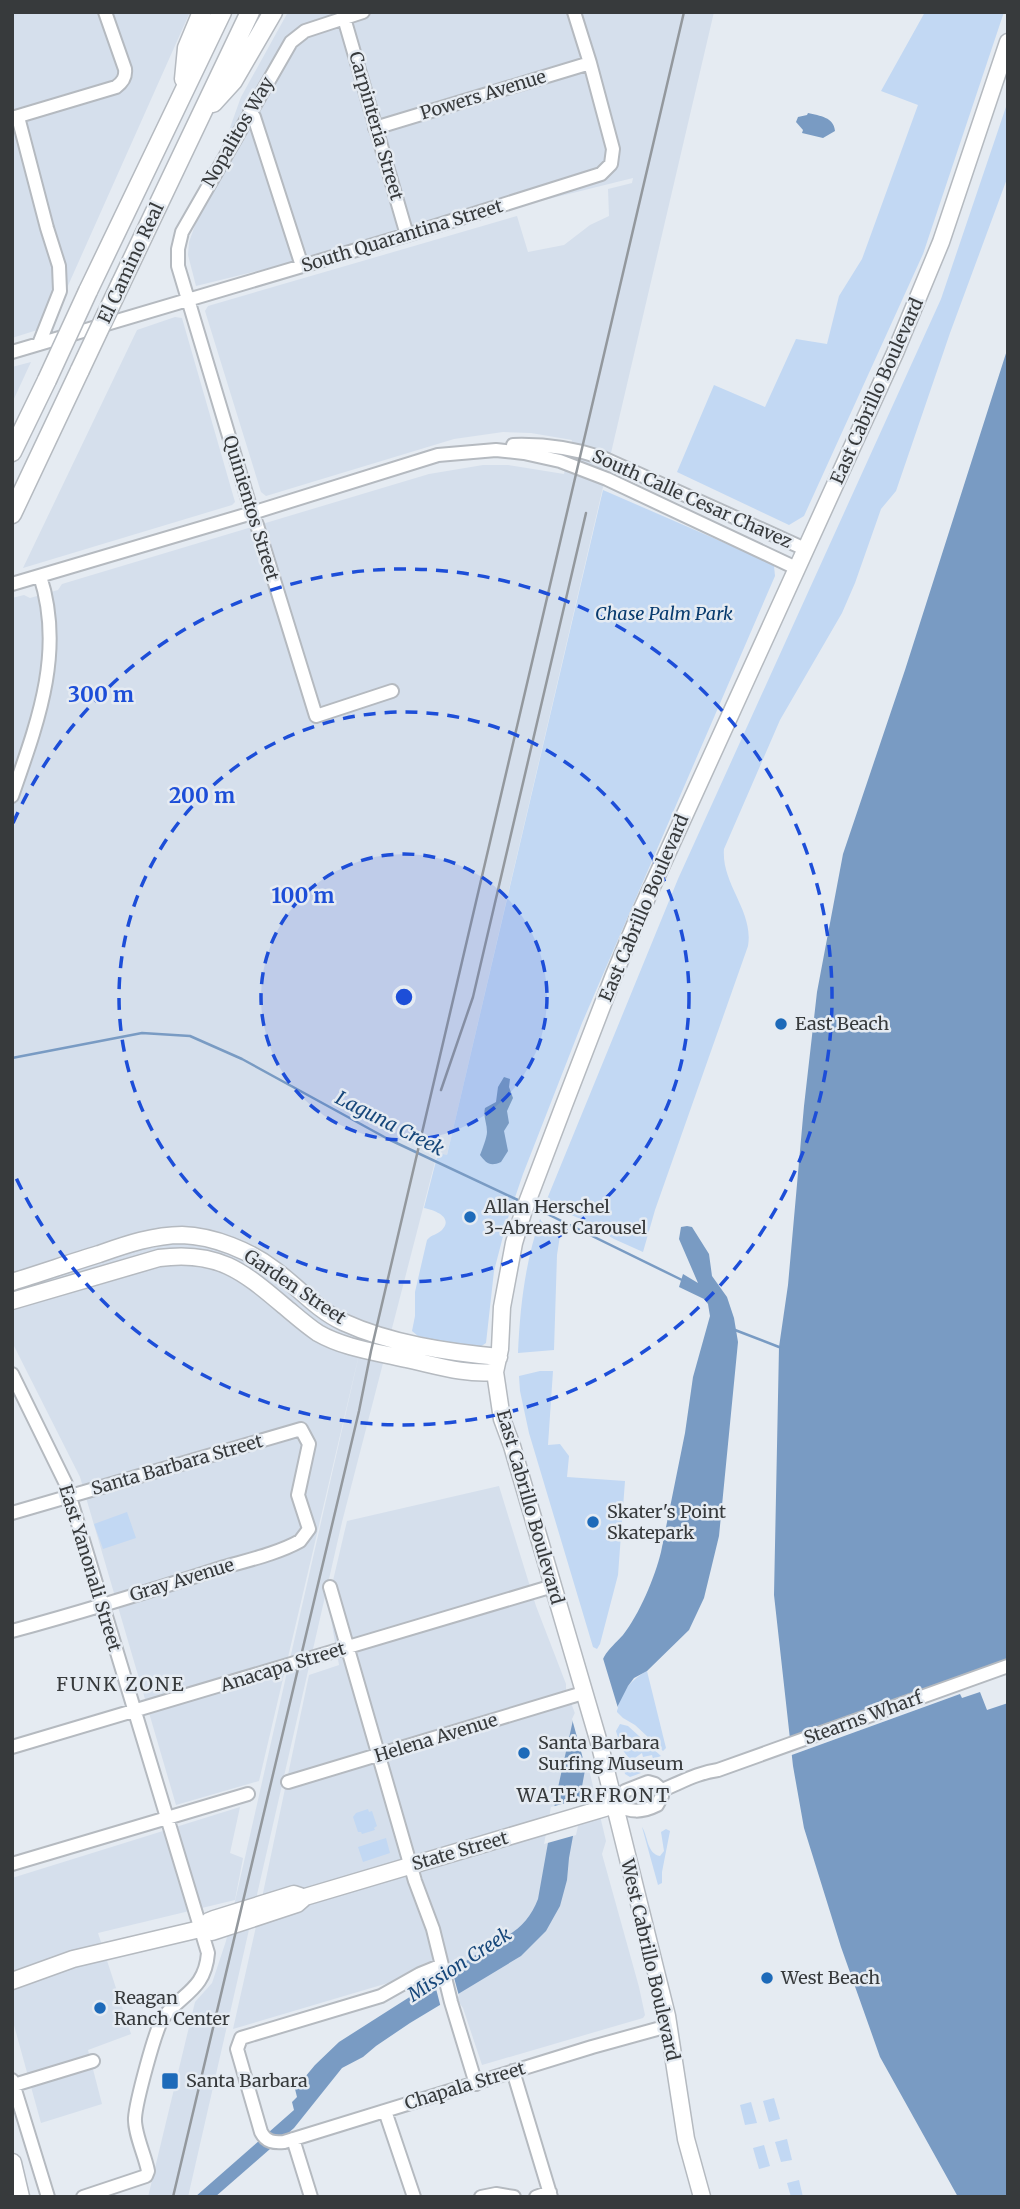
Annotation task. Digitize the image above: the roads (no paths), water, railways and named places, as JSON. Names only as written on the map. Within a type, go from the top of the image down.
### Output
[{"type":"highway","points":[[182,95],[187,48],[202,12]]},
{"type":"highway","name":"El Camino Real","points":[[12,452],[222,12]]},
{"type":"highway","name":"El Camino Real","points":[[12,514],[250,12]]},
{"type":"highway","points":[[201,116],[233,81],[273,12]]},
{"type":"highway","points":[[12,2164],[19,2197]]},
{"type":"main road","name":"East Cabrillo Boulevard","points":[[615,1805],[600,1746],[502,1419],[497,1365],[508,1272],[523,1213],[632,931],[929,274],[1008,42]]},
{"type":"main road","name":"Garden Street","points":[[12,1282],[131,1244],[167,1236],[197,1237],[225,1244],[261,1261],[319,1307],[343,1322],[402,1341],[463,1354],[497,1365]]},
{"type":"main road","name":"Garden Street","points":[[12,1301],[159,1258],[192,1256],[216,1261],[241,1271],[308,1326],[331,1339],[477,1374],[497,1365]]},
{"type":"main road","name":"State Street","points":[[12,1981],[73,1959],[200,1929],[212,1932],[236,1925],[297,1905],[305,1897],[615,1805]]},
{"type":"main road","name":"West Cabrillo Boulevard","points":[[615,1805],[668,2026],[686,2138],[702,2197]]},
{"type":"street","points":[[38,344],[60,291],[60,266],[15,117],[116,87],[124,80],[125,69],[105,12]]},
{"type":"street","name":"Nopalitos Way","points":[[188,299],[178,266],[182,232],[287,47],[295,37],[305,31],[363,12]]},
{"type":"street","points":[[574,12],[590,63]]},
{"type":"street","name":"Carpinteria Street","points":[[344,18],[407,235]]},
{"type":"street","name":"Powers Avenue","points":[[375,128],[590,63]]},
{"type":"street","name":"South Quarantina Street","points":[[12,352],[407,235],[605,172],[611,164],[613,149],[590,63]]},
{"type":"street","points":[[250,111],[302,266]]},
{"type":"street","name":"Quinientos Street","points":[[188,299],[316,716],[392,691]]},
{"type":"street","name":"South Calle Cesar Chavez","points":[[12,584],[438,455],[496,450],[514,445],[552,445],[583,451],[627,467],[805,549]]},
{"type":"street","name":"South Calle Cesar Chavez","points":[[496,450],[560,461],[607,479],[796,568]]},
{"type":"street","points":[[12,796],[25,760],[50,666],[51,623],[40,576]]},
{"type":"street","name":"East Yanonali Street","points":[[12,1374],[66,1484],[208,1954],[202,1979],[177,2003],[158,2027],[135,2117],[148,2171],[146,2176],[83,2197]]},
{"type":"street","name":"Santa Barbara Street","points":[[12,1513],[301,1429],[309,1444],[298,1495],[309,1529],[307,1533]]},
{"type":"street","name":"Gray Avenue","points":[[12,1631],[295,1544],[307,1533]]},
{"type":"street","name":"Anacapa Street","points":[[12,1747],[553,1586]]},
{"type":"street","points":[[330,1587],[433,1929],[442,1971],[476,2084]]},
{"type":"street","name":"Stearns Wharf","points":[[662,1790],[690,1777],[718,1770],[1008,1667]]},
{"type":"street","name":"Helena Avenue","points":[[288,1782],[583,1694]]},
{"type":"street","name":"Stearns Wharf","points":[[648,1782],[662,1790],[660,1800],[654,1807],[631,1812],[615,1805],[625,1791],[648,1782]]},
{"type":"street","points":[[12,1864],[248,1794]]},
{"type":"street","points":[[311,2197],[289,2140],[269,2141],[264,2136],[237,2043],[246,2035],[381,1996],[420,1974],[442,1971]]},
{"type":"street","name":"Chapala Street","points":[[289,2140],[668,2026]]},
{"type":"street","points":[[48,2197],[13,2083],[93,2061]]},
{"type":"street","points":[[513,2071],[551,2195],[536,2197]]},
{"type":"street","points":[[386,2111],[414,2197]]},
{"type":"street","points":[[481,2197],[496,2194],[514,2197]]},
{"type":"waterway","name":"Laguna Creek","points":[[12,1058],[142,1033],[190,1036],[242,1059],[388,1139],[520,1201]]},
{"type":"waterway","name":"Laguna Creek","points":[[533,1207],[684,1281]]},
{"type":"waterway","points":[[735,1330],[779,1347]]},
{"type":"railway","points":[[173,2197],[359,1411],[684,12]]},
{"type":"railway","points":[[441,1090],[473,997],[586,513]]},
{"type":"place","name":"East Beach","points":[[781,1024]]},
{"type":"place","name":"Allan Herschel 3-Abreast Carousel","points":[[470,1217]]},
{"type":"place","name":"Skater's Point Skatepark","points":[[593,1522]]},
{"type":"place","name":"Santa Barbara Surfing Museum","points":[[524,1753]]},
{"type":"place","name":"West Beach","points":[[767,1978]]},
{"type":"place","name":"Reagan Ranch Center","points":[[100,2008]]},
{"type":"place","name":"Santa Barbara","points":[[170,2081]]},
{"type":"district","name":"FUNK ZONE","points":[[121,1684]]},
{"type":"district","name":"WATERFRONT","points":[[594,1795]]},
{"type":"park label","name":"Chase Palm Park","points":[[664,614]]},
{"type":"water label","name":"Mission Creek","points":[[459,1964]]}]
